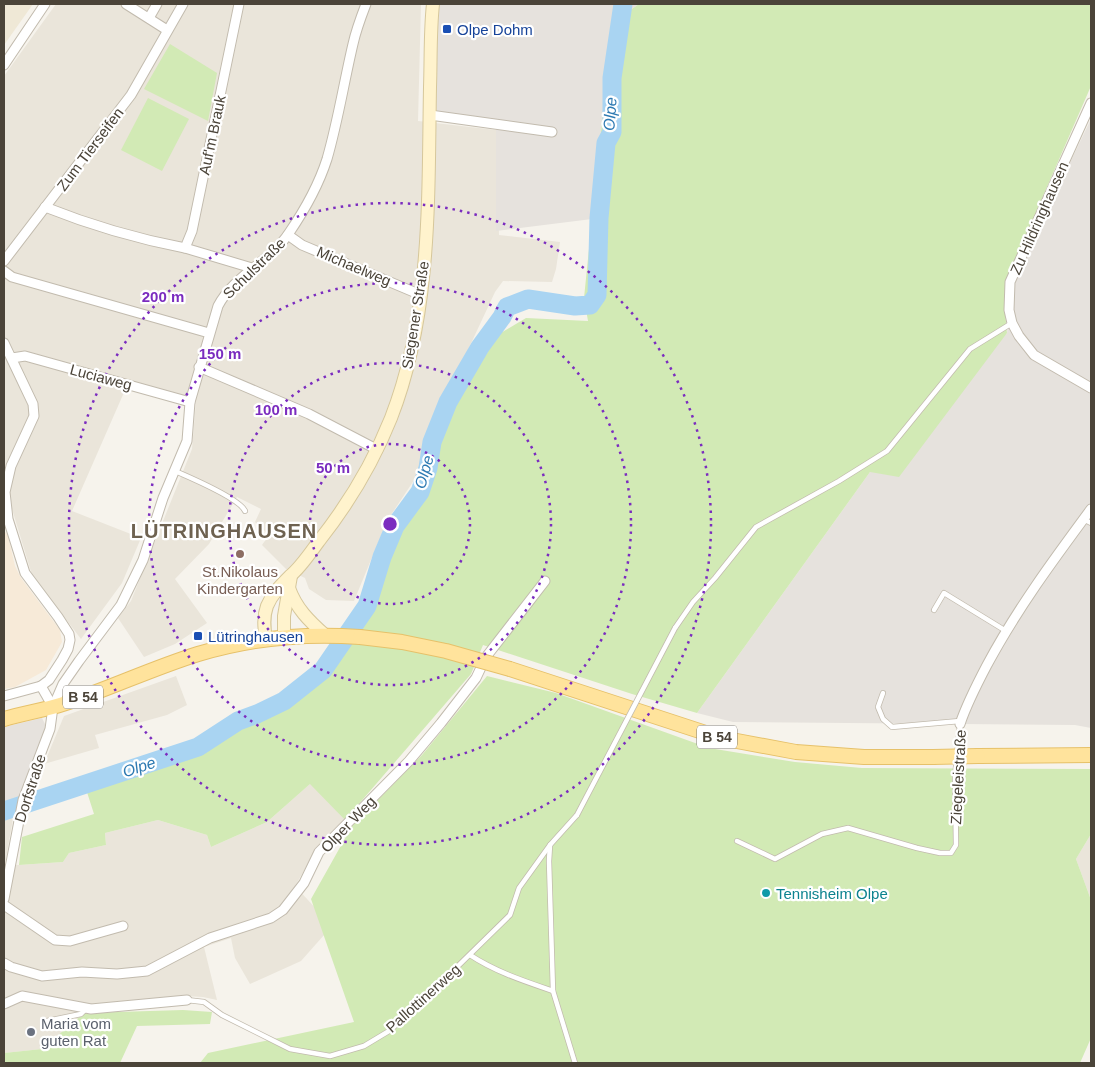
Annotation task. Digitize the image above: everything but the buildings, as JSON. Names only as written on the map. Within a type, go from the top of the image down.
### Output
[{"type":"main road","name":"B 54","points":[[4,719],[53,707],[199,654],[266,639],[325,635],[402,642],[446,651],[510,669],[730,740],[806,752],[864,757],[1091,755]]},
{"type":"street","points":[[4,65],[45,4]]},
{"type":"street","points":[[126,4],[167,30]]},
{"type":"street","points":[[149,18],[157,4]]},
{"type":"street","name":"Zum Tierseifen","points":[[4,261],[131,95],[183,4]]},
{"type":"street","name":"Auf'm Brauk","points":[[185,248],[192,231],[239,4]]},
{"type":"street","name":"Schulstraße","points":[[53,707],[63,684],[121,605],[142,560],[163,498],[187,442],[190,402],[209,333],[223,296],[252,268],[268,256],[288,235],[313,191],[326,161],[354,42],[366,4]]},
{"type":"street","name":"Siegener Straße","points":[[266,639],[264,616],[268,604],[276,591],[290,582],[341,513],[359,485],[378,450],[401,391],[414,340],[421,295],[428,194],[431,21],[433,4]]},
{"type":"street","name":"Zu Hildringhausen","points":[[1091,103],[1010,282],[1009,310],[1012,323],[1019,336],[1034,354],[1091,388]]},
{"type":"street","points":[[430,116],[552,132]]},
{"type":"street","points":[[45,207],[76,220],[185,248],[252,268]]},
{"type":"street","name":"Michaelweg","points":[[288,235],[302,244],[421,295]]},
{"type":"street","points":[[4,271],[12,277],[209,333]]},
{"type":"street","points":[[4,343],[33,404],[34,416],[11,466],[5,492],[6,518],[25,572],[69,634],[68,649],[49,680],[41,686],[4,696]]},
{"type":"street","name":"Luciaweg","points":[[12,358],[25,356],[190,402]]},
{"type":"street","points":[[199,367],[310,414],[378,450]]},
{"type":"street","name":"Ziegeleistraße","points":[[960,722],[976,686],[1006,631],[1071,535],[1087,521],[1091,508]]},
{"type":"street","name":"Olper Weg","points":[[4,963],[11,967],[42,976],[82,972],[117,974],[147,971],[210,938],[270,918],[283,910],[304,883],[319,852],[409,762],[476,678],[486,657],[545,581]]},
{"type":"street","points":[[290,582],[293,599],[298,608],[325,635]]},
{"type":"street","name":"Siegener Straße","points":[[284,637],[284,616],[290,582]]},
{"type":"street","points":[[41,686],[53,707]]},
{"type":"street","name":"Dorfstraße","points":[[4,899],[24,800],[50,730],[53,707]]},
{"type":"street","points":[[4,905],[55,940],[70,941],[123,926]]},
{"type":"street","name":"Pallottinerweg","points":[[4,1004],[22,996],[88,1008],[187,1000]]},
{"type":"lane","name":"Pallottinerweg","points":[[187,1000],[204,1002],[222,1015],[290,1049],[330,1056],[364,1046],[389,1031],[510,915],[518,888],[550,845],[576,815],[675,628],[692,602],[715,578],[756,527],[839,481],[887,451],[970,349],[1012,323]]},
{"type":"lane","points":[[175,471],[234,500],[244,507],[245,511]]},
{"type":"lane","points":[[934,610],[944,593],[1006,631]]},
{"type":"lane","points":[[883,693],[878,707],[883,720],[892,727],[960,722]]},
{"type":"lane","name":"Ziegeleistraße","points":[[737,841],[775,859],[822,834],[848,828],[917,848],[940,853],[952,853],[956,845],[956,777],[960,722]]},
{"type":"lane","points":[[550,845],[553,991],[575,1063]]},
{"type":"lane","name":"Pallottinerweg","points":[[470,955],[506,975],[553,991]]},
{"type":"lane","points":[[47,1020],[81,1014],[88,1008]]},
{"type":"shaded area","points":[[4,4],[33,4],[4,45]]},
{"type":"shaded area","points":[[56,4],[421,4],[418,121],[496,130],[499,235],[560,242],[552,282],[503,281],[495,292],[431,429],[422,468],[387,521],[354,601],[326,600],[309,589],[305,578],[286,569],[262,545],[269,535],[255,522],[261,509],[237,497],[209,544],[175,579],[207,623],[175,644],[144,657],[118,618],[131,601],[192,449],[196,400],[129,381],[72,511],[141,538],[122,583],[81,639],[32,575],[12,509],[4,509],[4,76]]},
{"type":"shaded area","points":[[433,4],[639,4],[612,23],[592,219],[496,231],[496,125],[430,115]]},
{"type":"shaded area","points":[[1091,119],[1091,728],[1075,725],[733,722],[697,713],[870,472],[1007,333],[1012,283]]},
{"type":"shaded area","points":[[4,530],[8,536],[15,566],[21,578],[60,630],[62,642],[46,670],[15,687],[4,689]]},
{"type":"shaded area","points":[[176,676],[187,705],[167,715],[95,735],[99,748],[44,764],[64,716]]},
{"type":"shaded area","points":[[42,718],[46,726],[45,736],[18,802],[4,807],[4,727]]},
{"type":"shaded area","points":[[311,783],[345,820],[315,852],[295,886],[332,926],[301,961],[250,984],[235,958],[231,938],[204,947],[217,1000],[184,996],[89,1005],[84,1013],[42,1049],[4,1053],[4,816],[14,813],[5,864],[63,862],[69,853],[106,845],[105,833],[158,820],[207,835],[211,847],[267,822]]},
{"type":"shaded area","points":[[1091,834],[1091,900],[1076,859]]},
{"type":"green space","points":[[639,4],[1091,4],[1091,86],[1006,281],[1005,311],[1007,333],[899,477],[870,472],[697,713],[632,694],[483,645],[471,674],[345,820],[310,784],[267,822],[211,847],[207,835],[158,820],[105,833],[106,845],[69,853],[63,862],[19,865],[22,837],[94,814],[86,789],[207,749],[238,725],[285,706],[326,674],[370,608],[387,558],[398,533],[431,476],[435,445],[450,411],[499,334],[526,318],[588,321],[584,298],[612,23]]},
{"type":"green space","points":[[170,44],[217,73],[208,121],[144,89]]},
{"type":"green space","points":[[148,98],[189,119],[162,171],[121,150]]},
{"type":"green space","points":[[487,676],[556,693],[709,748],[795,762],[862,768],[1091,769],[1091,834],[1076,859],[1091,900],[1091,1038],[1080,1063],[200,1063],[208,1053],[354,1022],[311,899],[352,826],[422,755]]},
{"type":"green space","points":[[183,1010],[212,1012],[210,1024],[137,1026],[120,1063],[4,1063],[4,1053],[42,1049],[84,1013]]},
{"type":"waterway","name":"Olpe","points":[[4,811],[198,747],[238,721],[284,701],[323,670],[367,606],[382,557],[395,526],[420,492],[428,468],[432,442],[448,402],[480,347],[507,307],[528,299],[575,306],[590,305],[597,295],[599,218],[606,143],[612,132],[612,78],[623,4]]},
{"type":"place","name":"Olpe Dohm","points":[[447,29]]},
{"type":"place","name":"St.Nikolaus Kindergarten","points":[[240,554]]},
{"type":"place","name":"Lütringhausen","points":[[198,636]]},
{"type":"place","name":"Tennisheim Olpe","points":[[766,893]]},
{"type":"place","name":"Maria vom guten Rat","points":[[31,1032]]},
{"type":"district","name":"LÜTRINGHAUSEN","points":[[224,531]]}]
